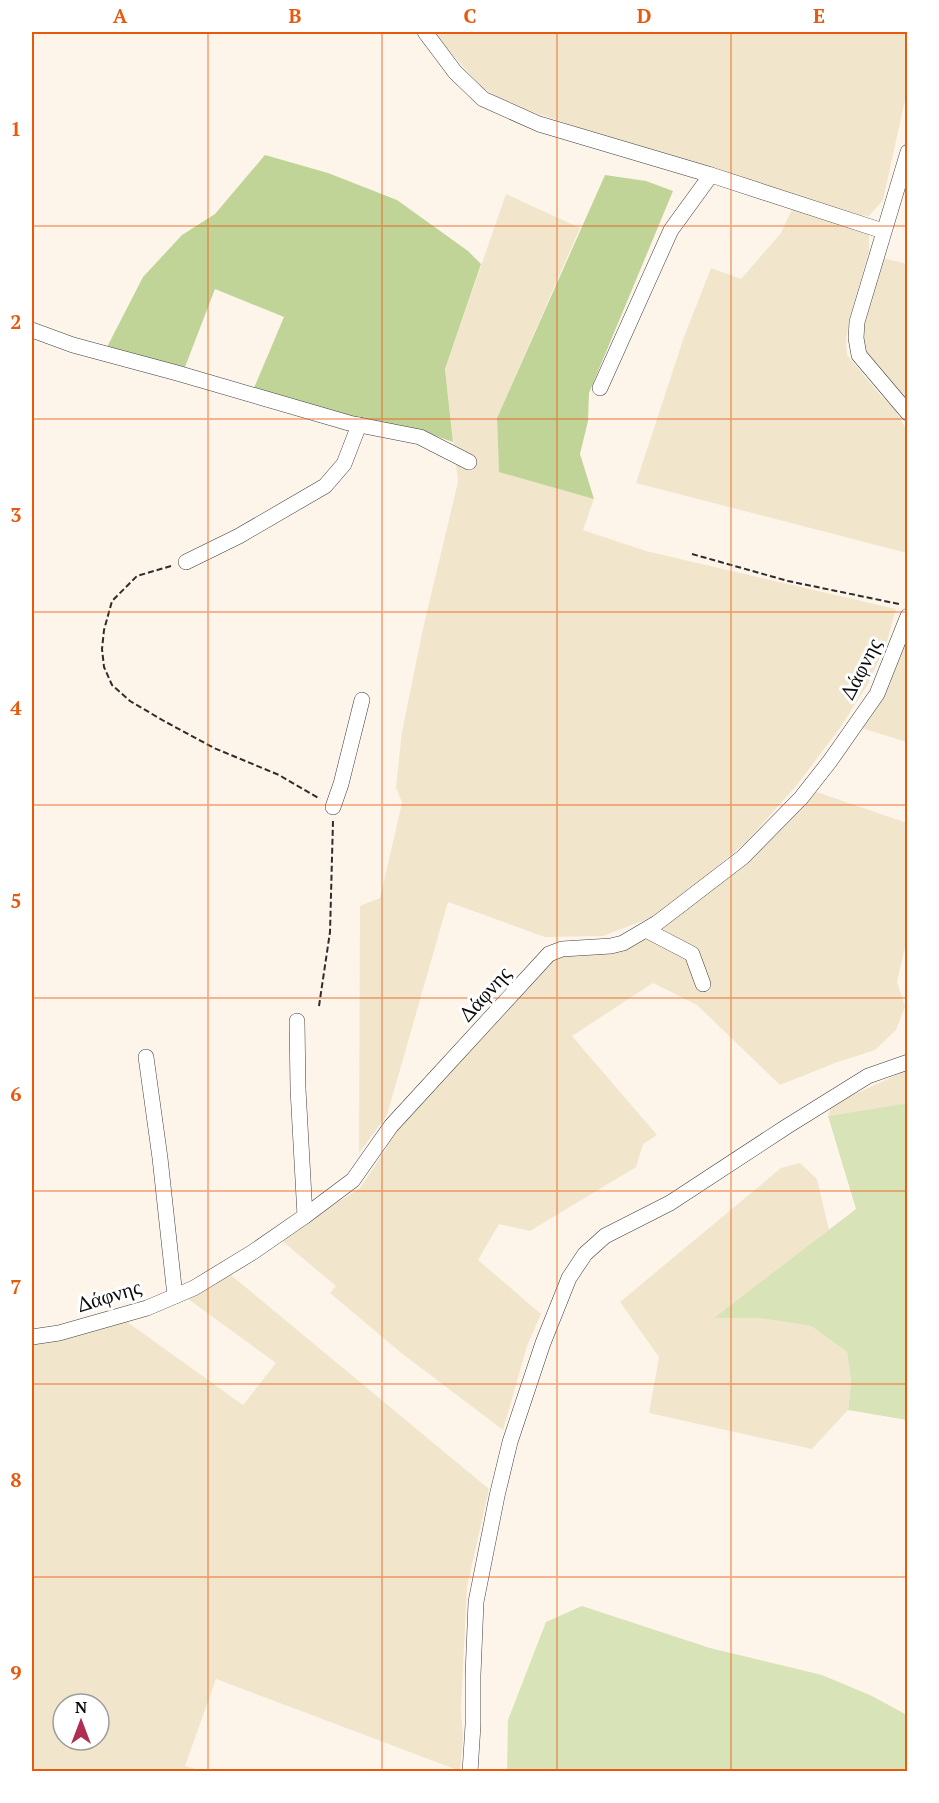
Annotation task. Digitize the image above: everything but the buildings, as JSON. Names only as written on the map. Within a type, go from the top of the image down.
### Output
[{"type":"street","points":[[425,32],[456,72],[483,99],[539,124],[711,175],[883,231]]},
{"type":"street","points":[[908,152],[857,322],[856,338],[859,356],[908,413]]},
{"type":"street","points":[[600,388],[670,230],[711,175]]},
{"type":"street","points":[[32,330],[73,345],[177,372],[359,425],[420,437],[469,462]]},
{"type":"street","points":[[186,562],[239,536],[325,486],[345,464],[359,425]]},
{"type":"street","name":"Δάφνης","points":[[32,1337],[59,1333],[114,1318],[147,1308],[194,1288],[253,1252],[353,1180],[391,1126],[549,954],[577,947],[611,946],[623,943],[646,930],[743,857],[801,798],[877,694],[908,616]]},
{"type":"street","points":[[333,807],[362,700]]},
{"type":"street","points":[[646,930],[692,954],[703,984]]},
{"type":"street","points":[[297,1021],[305,1216]]},
{"type":"street","points":[[146,1058],[164,1190],[175,1296]]},
{"type":"street","points":[[470,1772],[476,1602],[497,1496],[510,1442],[543,1343],[569,1278],[585,1254],[605,1236],[670,1203],[868,1076],[908,1062]]},
{"type":"path","points":[[692,554],[788,581],[908,606]]},
{"type":"path","points":[[186,562],[137,576],[112,601],[104,630],[102,649],[104,667],[112,685],[130,701],[214,748],[279,774],[333,807],[330,932],[319,1006]]},
{"type":"shaded area","points":[[433,32],[907,32],[907,91],[883,200],[869,216],[859,215],[591,132],[507,103],[481,87]]},
{"type":"shaded area","points":[[506,194],[580,228],[497,418],[499,471],[594,499],[583,530],[646,551],[896,609],[887,641],[868,684],[840,728],[797,785],[745,843],[653,917],[603,936],[545,937],[448,902],[387,1115],[359,1153],[360,906],[380,898],[402,803],[396,787],[402,732],[424,624],[458,482],[445,369]]},
{"type":"shaded area","points":[[793,207],[869,234],[869,251],[849,321],[846,341],[847,355],[881,396],[893,406],[907,431],[907,553],[636,483],[684,337],[711,268],[741,279],[781,233]]},
{"type":"shaded area","points":[[879,257],[907,264],[907,409],[861,354],[859,323]]},
{"type":"shaded area","points":[[907,622],[907,742],[861,728]]},
{"type":"shaded area","points":[[811,790],[907,823],[907,939],[897,982],[905,1007],[896,1030],[875,1050],[780,1085],[697,1005],[653,983],[572,1036],[657,1135],[643,1144],[636,1167],[530,1231],[499,1224],[478,1260],[541,1314],[527,1346],[503,1430],[400,1352],[330,1293],[336,1286],[280,1239],[360,1188],[386,1149],[396,1128],[551,957],[652,930]]},
{"type":"shaded area","points":[[907,1070],[907,1105],[901,1104],[828,1116],[832,1105]]},
{"type":"shaded area","points":[[800,1163],[817,1179],[829,1230],[715,1318],[759,1318],[811,1326],[847,1352],[851,1382],[848,1410],[812,1449],[649,1413],[659,1357],[620,1302],[781,1168]]},
{"type":"shaded area","points":[[226,1271],[489,1489],[467,1587],[460,1771],[216,1679],[185,1766],[204,1771],[32,1772],[32,1341],[123,1319],[243,1405],[276,1363],[184,1296]]},
{"type":"green space","points":[[265,155],[328,173],[397,200],[468,251],[481,264],[445,369],[453,442],[419,430],[359,419],[254,388],[284,317],[215,289],[185,367],[106,349],[143,277],[182,235],[215,214]]},
{"type":"green space","points":[[605,175],[646,181],[673,191],[589,393],[588,421],[580,454],[594,499],[499,472],[497,418]]},
{"type":"green space","points":[[901,1104],[908,1105],[907,1420],[848,1410],[851,1382],[847,1352],[811,1326],[759,1318],[714,1318],[856,1209],[828,1116]]},
{"type":"green space","points":[[582,1606],[710,1648],[822,1675],[872,1696],[907,1715],[907,1771],[507,1771],[508,1720],[546,1622]]}]
